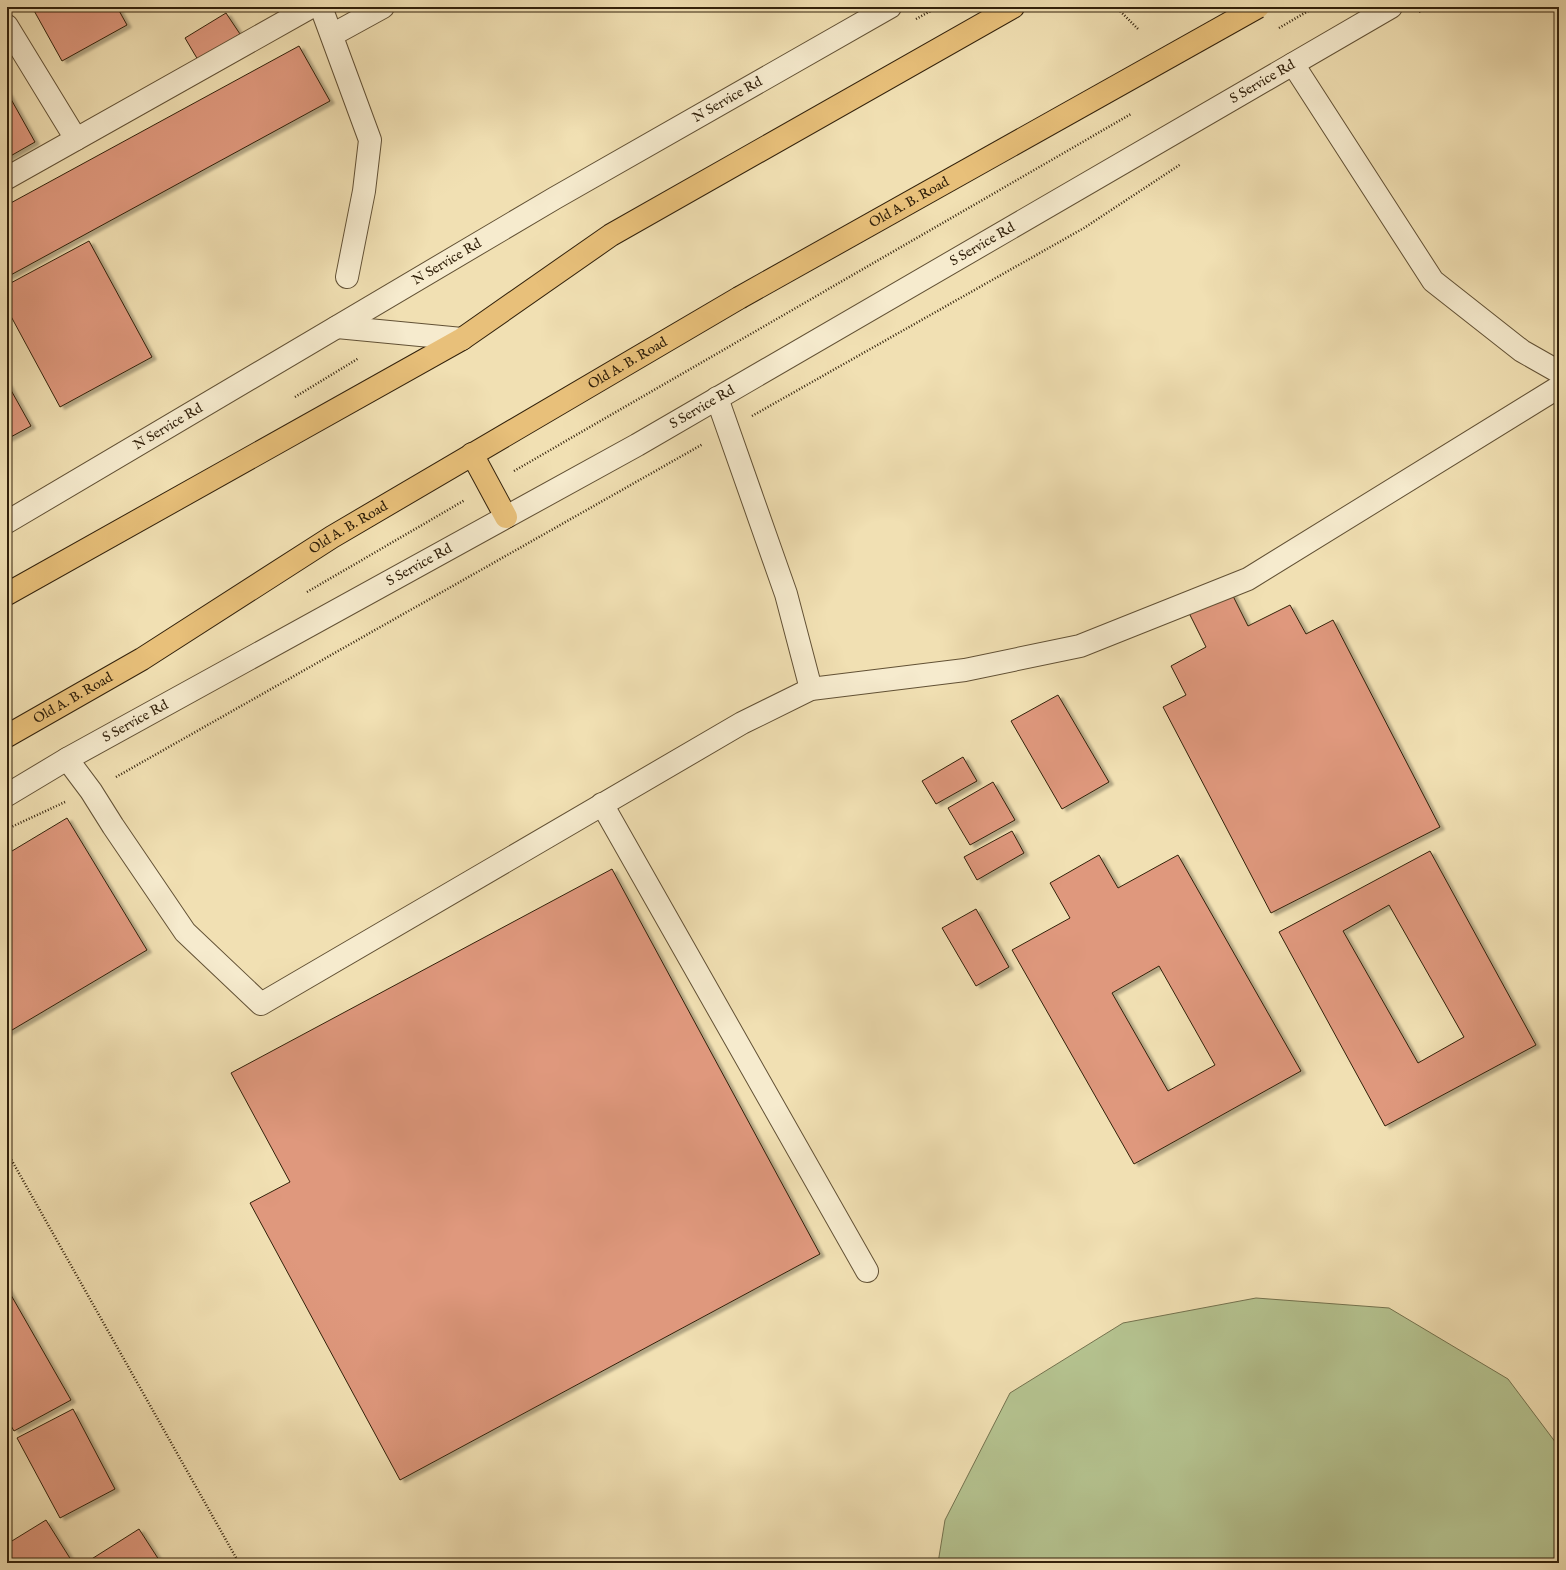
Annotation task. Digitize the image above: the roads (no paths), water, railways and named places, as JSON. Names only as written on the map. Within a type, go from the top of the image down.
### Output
[{"type":"main road","points":[[7,594],[462,339],[611,235],[1013,7]]},
{"type":"main road","name":"Old A. B. Road","points":[[7,736],[142,659],[332,537],[738,298],[1258,7]]},
{"type":"main road","points":[[472,454],[506,517]]},
{"type":"street","points":[[7,178],[311,7]]},
{"type":"street","points":[[321,7],[370,140],[364,191],[347,277]]},
{"type":"street","points":[[332,35],[383,7]]},
{"type":"street","name":"N Service Rd","points":[[7,522],[555,198],[890,7]]},
{"type":"street","name":"S Service Rd","points":[[7,794],[67,759],[637,445],[1390,7]]},
{"type":"street","points":[[7,26],[76,139]]},
{"type":"street","points":[[1293,64],[1433,281],[1522,351],[1559,372]]},
{"type":"street","points":[[337,327],[462,339]]},
{"type":"street","points":[[67,759],[91,790],[113,826],[185,932],[262,1004],[742,722],[811,689],[965,670],[1080,646],[1248,580],[1559,387]]},
{"type":"street","points":[[717,398],[786,594],[811,689]]},
{"type":"street","points":[[602,804],[867,1271]]}]
